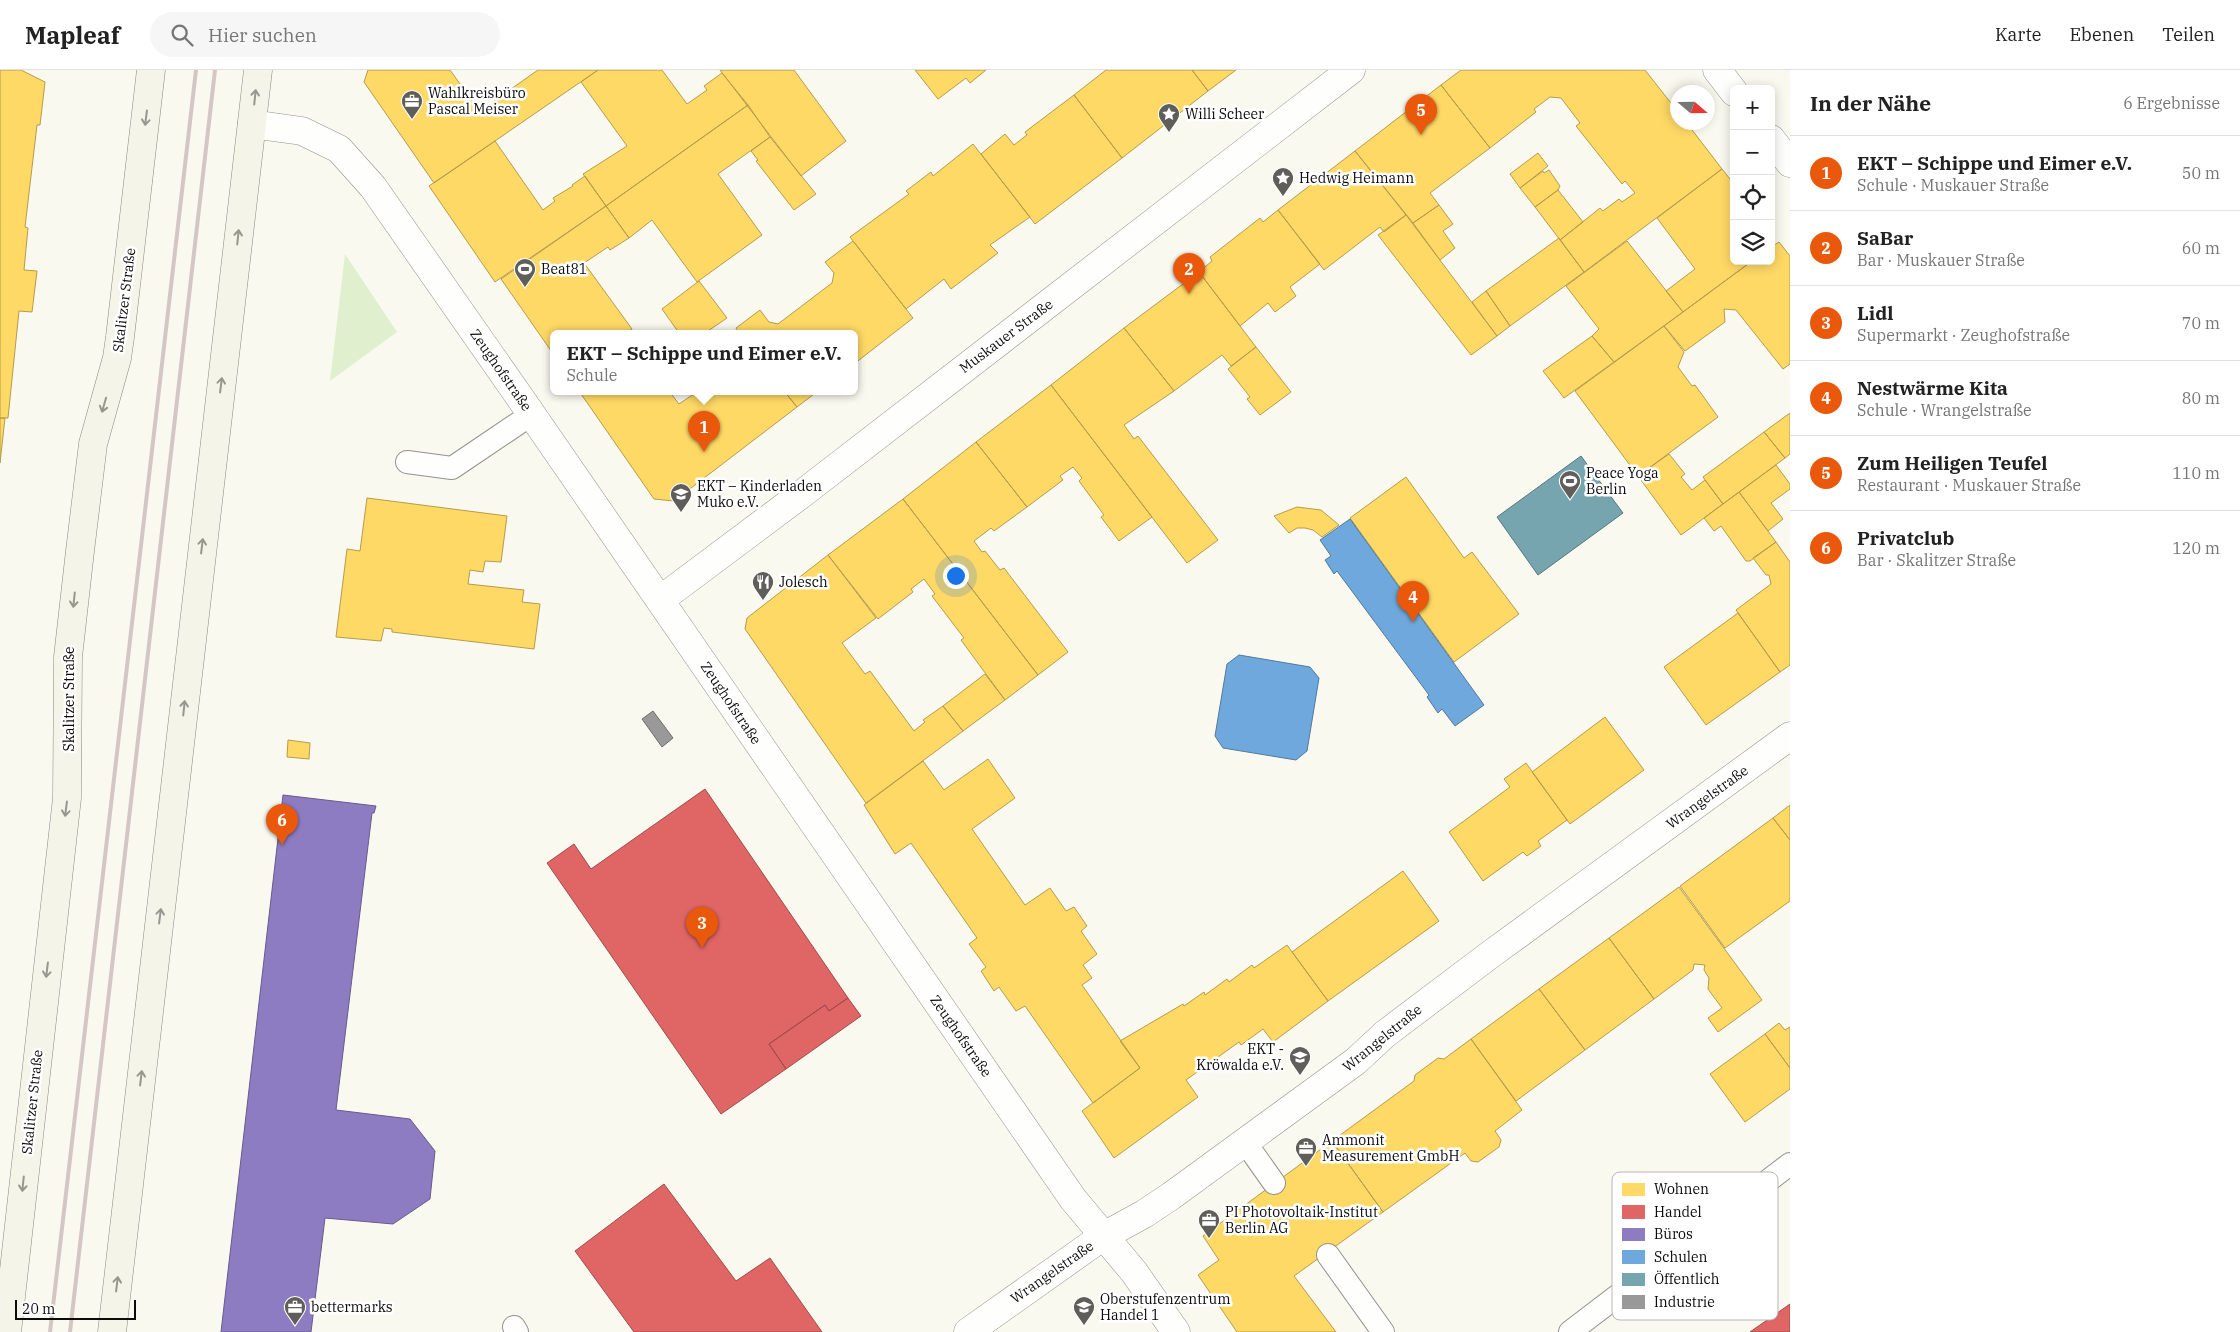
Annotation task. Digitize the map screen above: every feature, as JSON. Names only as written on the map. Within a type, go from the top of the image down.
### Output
[{"type":"main road","name":"Skalitzer Straße","points":[[6,1332],[67,798],[67,673],[77,570],[94,444],[117,358],[151,70]]},
{"type":"main road","points":[[112,1332],[258,70]]},
{"type":"street","name":"Muskauer Straße","points":[[660,600],[807,490],[1351,70]]},
{"type":"street","points":[[1717,70],[1730,87]]},
{"type":"street","name":"Zeughofstraße","points":[[252,124],[302,131],[339,149],[373,188],[532,414],[1073,1199],[1102,1237],[1134,1272],[1176,1332]]},
{"type":"street","points":[[1775,144],[1790,163]]},
{"type":"street","name":"Wrangelstraße","points":[[968,1332],[1102,1237],[1157,1205],[1245,1142],[1356,1061],[1385,1034],[1483,960],[1790,736]]},
{"type":"lane","points":[[407,462],[452,468],[532,414]]},
{"type":"lane","points":[[1245,1142],[1274,1183]]},
{"type":"lane","points":[[1778,1173],[1790,1164]]},
{"type":"lane","points":[[1328,1255],[1383,1332]]},
{"type":"lane","points":[[1570,1332],[1612,1300]]},
{"type":"green space","points":[[345,254],[397,332],[330,381]]},
{"type":"building: Wohnen","points":[[0,70],[21,70],[45,82],[40,125],[37,125],[25,227],[28,228],[24,270],[37,271],[32,312],[19,311],[8,418],[0,418]]},
{"type":"building: Wohnen","points":[[368,70],[450,70],[481,113],[493,104],[494,101],[538,70],[598,70],[434,183],[364,82]]},
{"type":"building: Wohnen","points":[[598,70],[662,70],[687,104],[707,90],[704,86],[722,73],[748,105],[606,206],[583,174],[627,146],[581,82]]},
{"type":"building: Wohnen","points":[[720,70],[794,70],[846,141],[801,176]]},
{"type":"building: Wohnen","points":[[915,70],[986,70],[970,83],[966,78],[938,99]]},
{"type":"building: Wohnen","points":[[1106,70],[1192,70],[1208,91],[1122,158],[1074,95]]},
{"type":"building: Wohnen","points":[[1192,70],[1236,70],[1208,91]]},
{"type":"building: Wohnen","points":[[1461,70],[1645,70],[1670,102],[1670,130],[1692,130],[1722,169],[1584,272],[1560,240],[1600,208],[1603,211],[1619,199],[1622,202],[1635,193],[1625,181],[1622,184],[1576,126],[1580,123],[1561,98],[1550,97],[1534,109],[1536,112],[1490,148],[1441,85]]},
{"type":"building: Wohnen","points":[[1441,85],[1490,148],[1430,193],[1439,205],[1413,223],[1355,151]]},
{"type":"building: Wohnen","points":[[1074,95],[1122,158],[1035,224],[981,154],[1005,134],[1014,145],[1027,135],[1025,132]]},
{"type":"building: Wohnen","points":[[748,105],[770,137],[718,174],[762,235],[697,282],[652,220],[629,238],[606,206]]},
{"type":"building: Wohnen","points":[[770,137],[816,194],[794,210],[756,161],[758,160],[751,151]]},
{"type":"building: Wohnen","points":[[495,141],[543,210],[555,201],[553,198],[585,176],[606,206],[495,282],[429,186]]},
{"type":"building: Wohnen","points":[[973,144],[1030,217],[990,245],[998,253],[951,289],[944,279],[906,309],[850,237],[909,194],[906,191],[931,172],[933,176]]},
{"type":"building: Wohnen","points":[[1355,151],[1406,215],[1384,232],[1380,227],[1324,270],[1278,210]]},
{"type":"building: Wohnen","points":[[1538,153],[1548,166],[1520,188],[1510,174]]},
{"type":"building: Wohnen","points":[[1722,169],[1730,179],[1730,265],[1747,265],[1683,312],[1666,291],[1695,269],[1657,218]]},
{"type":"building: Wohnen","points":[[1549,170],[1560,186],[1558,190],[1535,207],[1520,188],[1543,171],[1544,173]]},
{"type":"building: Wohnen","points":[[1558,190],[1583,222],[1560,240],[1535,207]]},
{"type":"building: Wohnen","points":[[1439,205],[1453,224],[1443,231],[1455,248],[1440,260],[1413,223]]},
{"type":"building: Wohnen","points":[[606,206],[629,238],[610,250],[608,247],[584,263],[632,329],[550,330],[550,349],[501,279]]},
{"type":"building: Wohnen","points":[[1278,210],[1320,264],[1290,287],[1296,296],[1275,312],[1268,303],[1240,326],[1199,272],[1212,261],[1210,257],[1260,218],[1263,222]]},
{"type":"building: Wohnen","points":[[1406,215],[1497,336],[1471,355],[1378,235]]},
{"type":"building: Wohnen","points":[[1559,238],[1584,272],[1510,326],[1486,291]]},
{"type":"building: Wohnen","points":[[853,241],[913,318],[858,361],[858,330],[737,330],[736,328],[760,310],[769,322],[778,324],[832,283],[834,273],[825,262]]},
{"type":"building: Wohnen","points":[[1627,241],[1683,312],[1614,362],[1592,336],[1599,329],[1566,286]]},
{"type":"building: Wohnen","points":[[1779,242],[1790,256],[1790,364],[1783,369],[1736,310],[1724,309],[1725,322],[1685,351],[1664,326],[1747,265],[1775,265],[1775,244]]},
{"type":"building: Wohnen","points":[[1199,272],[1256,347],[1231,366],[1222,355],[1174,391],[1124,328]]},
{"type":"building: Wohnen","points":[[699,281],[727,318],[709,330],[677,330],[662,309]]},
{"type":"building: Wohnen","points":[[1486,291],[1510,326],[1497,336],[1472,302]]},
{"type":"building: Wohnen","points":[[1664,326],[1684,352],[1678,367],[1692,386],[1695,385],[1718,417],[1638,476],[1575,391]]},
{"type":"building: Wohnen","points":[[1124,328],[1174,391],[1124,425],[1134,439],[1138,436],[1218,540],[1187,563],[1051,385]]},
{"type":"building: Wohnen","points":[[1592,336],[1614,362],[1564,398],[1543,371]]},
{"type":"building: Wohnen","points":[[1256,347],[1291,392],[1260,415],[1247,399],[1250,397],[1228,369]]},
{"type":"building: Wohnen","points":[[1051,385],[1152,517],[1119,541],[1101,517],[1104,515],[1079,481],[1082,478],[1073,467],[1060,476],[1063,480],[1027,507],[976,442]]},
{"type":"building: Wohnen","points":[[582,395],[672,395],[679,404],[692,395],[787,395],[797,407],[674,501],[654,499]]},
{"type":"building: Wohnen","points":[[787,395],[813,395],[797,407]]},
{"type":"building: Wohnen","points":[[1790,413],[1790,454],[1785,458],[1764,432]]},
{"type":"building: Wohnen","points":[[0,418],[5,418],[0,463]]},
{"type":"building: Wohnen","points":[[1764,432],[1785,458],[1723,504],[1703,477]]},
{"type":"building: Wohnen","points":[[976,442],[1027,507],[994,531],[991,528],[974,541],[982,552],[985,551],[1000,570],[1004,568],[1068,652],[1038,675],[903,499]]},
{"type":"building: Wohnen","points":[[1669,454],[1685,474],[1681,477],[1692,490],[1705,480],[1723,504],[1681,535],[1638,476]]},
{"type":"building: Wohnen","points":[[1776,465],[1790,484],[1790,489],[1771,503],[1783,519],[1768,531],[1739,492]]},
{"type":"building: Wohnen","points":[[1406,477],[1464,558],[1472,552],[1519,614],[1454,662],[1350,518]]},
{"type":"building: Wohnen","points":[[1739,492],[1776,542],[1750,561],[1746,561],[1721,526],[1714,531],[1704,518]]},
{"type":"building: Wohnen","points":[[367,498],[507,516],[501,562],[485,561],[483,572],[470,570],[468,584],[524,590],[522,602],[540,604],[534,649],[392,632],[392,629],[384,628],[381,641],[336,637],[347,549],[360,551]]},
{"type":"building: Wohnen","points":[[903,499],[1038,675],[1005,700],[961,640],[964,638],[932,596],[935,594],[924,579],[911,589],[913,592],[878,619],[828,555]]},
{"type":"building: Wohnen","points":[[1297,507],[1321,510],[1339,525],[1322,537],[1313,530],[1305,528],[1297,528],[1289,533],[1274,516]]},
{"type":"building: Wohnen","points":[[1776,542],[1790,562],[1790,665],[1780,672],[1736,610],[1771,584],[1769,575],[1766,575],[1753,558]]},
{"type":"building: Wohnen","points":[[828,555],[876,618],[842,643],[865,674],[870,671],[914,731],[925,722],[923,720],[943,706],[963,731],[866,803],[745,629],[747,618]]},
{"type":"building: Wohnen","points":[[1738,613],[1780,672],[1706,725],[1664,667]]},
{"type":"building: Wohnen","points":[[985,674],[1005,700],[963,731],[943,706]]},
{"type":"building: Wohnen","points":[[1605,717],[1644,770],[1570,824],[1532,772]]},
{"type":"building: Wohnen","points":[[288,740],[310,743],[309,759],[287,757]]},
{"type":"building: Wohnen","points":[[988,759],[1015,798],[972,829],[1025,905],[1050,888],[1066,911],[1074,907],[1087,926],[1081,931],[1097,954],[1083,965],[1092,978],[1082,985],[1140,1068],[1093,1103],[1025,1006],[1016,1011],[999,987],[994,991],[981,971],[986,967],[969,944],[977,938],[911,843],[895,854],[864,805],[923,761],[944,790]]},
{"type":"building: Wohnen","points":[[1526,763],[1567,820],[1538,841],[1541,846],[1527,856],[1523,852],[1483,881],[1449,832],[1510,787],[1504,779]]},
{"type":"building: Wohnen","points":[[1790,805],[1790,840],[1773,818]]},
{"type":"building: Wohnen","points":[[1773,818],[1790,840],[1790,901],[1725,948],[1680,886]]},
{"type":"building: Wohnen","points":[[1403,871],[1439,921],[1328,1001],[1292,952]]},
{"type":"building: Wohnen","points":[[1679,887],[1762,1000],[1718,1032],[1708,1018],[1722,1008],[1708,989],[1709,978],[1704,970],[1705,965],[1694,964],[1693,970],[1654,999],[1609,938]]},
{"type":"building: Wohnen","points":[[1609,938],[1654,999],[1585,1050],[1539,989]]},
{"type":"building: Wohnen","points":[[1287,945],[1328,1001],[1273,1042],[1263,1029],[1241,1045],[1239,1042],[1186,1080],[1198,1097],[1114,1158],[1082,1111],[1140,1068],[1120,1041],[1183,1004],[1184,1006],[1204,992],[1205,995],[1227,979],[1229,982],[1252,965],[1254,968]]},
{"type":"building: Wohnen","points":[[1539,989],[1585,1050],[1516,1101],[1471,1039]]},
{"type":"building: Wohnen","points":[[1779,1023],[1785,1030],[1790,1027],[1790,1068],[1765,1034]]},
{"type":"building: Wohnen","points":[[1765,1034],[1790,1068],[1790,1089],[1745,1122],[1710,1074]]},
{"type":"building: Wohnen","points":[[1471,1039],[1522,1110],[1495,1131],[1501,1140],[1499,1147],[1478,1162],[1471,1161],[1465,1153],[1383,1212],[1332,1141],[1414,1081],[1415,1075],[1438,1058],[1444,1059]]},
{"type":"building: Wohnen","points":[[1332,1141],[1383,1212],[1294,1276],[1336,1332],[1237,1332],[1198,1275],[1219,1260],[1203,1236]]},
{"type":"building: Handel","points":[[705,789],[848,998],[829,1011],[825,1005],[769,1044],[786,1069],[721,1114],[547,863],[574,844],[591,869]]},
{"type":"building: Handel","points":[[848,998],[861,1016],[786,1069],[769,1044],[825,1005],[829,1011]]},
{"type":"building: Handel","points":[[664,1184],[736,1281],[770,1258],[822,1332],[634,1332],[575,1251]]},
{"type":"building: Handel","points":[[1790,1304],[1790,1332],[1750,1332],[1767,1320],[1778,1320],[1778,1312]]},
{"type":"building: Büros","points":[[283,795],[376,806],[374,813],[372,813],[336,1110],[410,1119],[435,1151],[430,1199],[393,1224],[325,1218],[311,1332],[221,1332]]},
{"type":"building: Schulen","points":[[1350,519],[1484,705],[1455,726],[1442,709],[1438,713],[1427,697],[1429,695],[1337,571],[1334,574],[1325,560],[1331,556],[1320,540]]},
{"type":"building: Schulen","points":[[1239,655],[1310,667],[1319,678],[1307,751],[1296,760],[1223,748],[1215,736],[1227,664]]},
{"type":"building: Öffentlich","points":[[1581,456],[1623,513],[1538,575],[1497,517]]},
{"type":"building: Industrie","points":[[653,711],[673,738],[662,747],[642,719]]},
{"type":"railway","points":[[50,1332],[196,70]]},
{"type":"railway","points":[[70,1332],[215,70]]},
{"type":"place","name":"Wahlkreisbüro Pascal Meiser","points":[[412,120]]},
{"type":"place","name":"Willi Scheer","points":[[1169,133]]},
{"type":"place","name":"Zum Heiligen Teufel","points":[[1421,135]]},
{"type":"place","name":"Hedwig Heimann","points":[[1283,197]]},
{"type":"place","name":"Beat81","points":[[525,288]]},
{"type":"place","name":"SaBar","points":[[1189,294]]},
{"type":"place","name":"EKT – Schippe und Eimer e.V.","points":[[704,452]]},
{"type":"place","name":"Peace Yoga Berlin","points":[[1570,500]]},
{"type":"place","name":"EKT – Kinderladen Muko e.V.","points":[[681,513]]},
{"type":"place","name":"Jolesch","points":[[763,601]]},
{"type":"place","name":"Nestwärme Kita","points":[[1413,622]]},
{"type":"place","name":"Privatclub","points":[[282,845]]},
{"type":"place","name":"Lidl","points":[[702,948]]},
{"type":"place","name":"EKT - Kröwalda e.V.","points":[[1300,1076]]},
{"type":"place","name":"Ammonit Measurement GmbH","points":[[1306,1167]]},
{"type":"place","name":"PI Photovoltaik-Institut Berlin AG","points":[[1209,1239]]},
{"type":"place","name":"bettermarks","points":[[295,1326]]},
{"type":"place","name":"Oberstufenzentrum Handel 1","points":[[1084,1326]]}]
